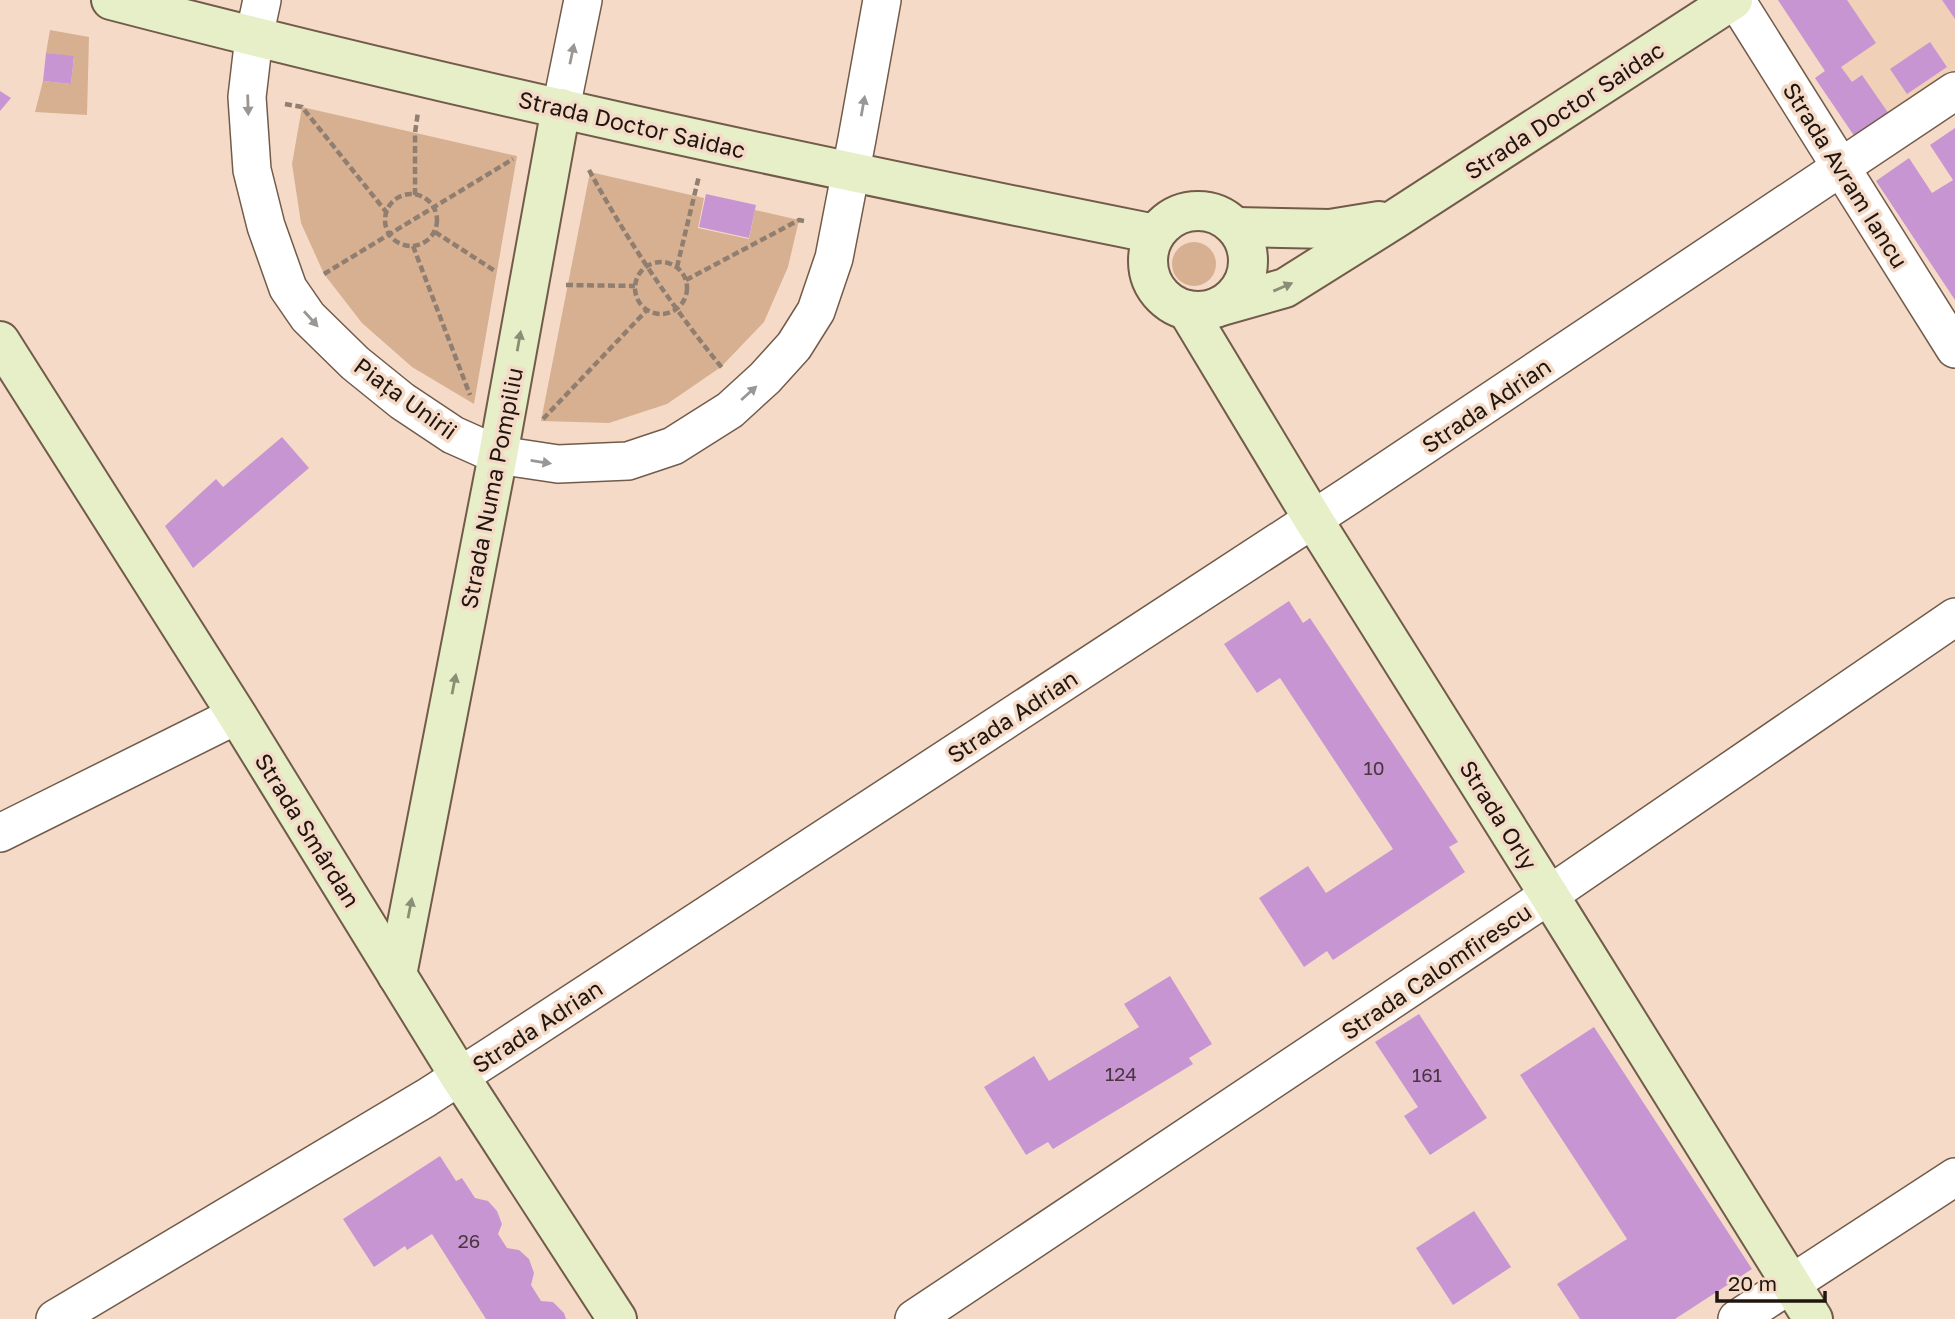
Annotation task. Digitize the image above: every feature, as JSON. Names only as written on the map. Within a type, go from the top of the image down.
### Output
[{"type":"street","name":"Strada Doctor Saidac","points":[[111,0],[254,37],[706,141],[1155,234],[1165,222],[1178,214],[1194,210],[1210,211],[1225,217],[1237,227],[1330,229],[1395,219]]},
{"type":"street","name":"Piața Unirii","points":[[262,0],[254,37],[247,97],[252,170],[288,288],[307,317],[355,363],[402,401],[453,435],[498,455],[558,464],[628,461],[673,446],[730,410],[794,346],[816,311],[834,257],[882,0]]},
{"type":"street","name":"Strada Numa Pompiliu","points":[[397,975],[583,0]]},
{"type":"street","name":"Strada Doctor Saidac","points":[[1203,309],[1285,288],[1735,0]]},
{"type":"street","name":"Strada Avram Iancu","points":[[1735,0],[1955,349]]},
{"type":"street","name":"Strada Adrian","points":[[55,1319],[460,1077],[1313,519],[1955,92]]},
{"type":"street","points":[[1155,234],[1147,265],[1160,294],[1172,304],[1203,309],[1232,299],[1242,287],[1248,272],[1249,256],[1237,227]]},
{"type":"street","name":"Strada Orly","points":[[1203,309],[1313,519],[1813,1319]]},
{"type":"street","name":"Strada Smârdan","points":[[0,341],[237,715],[460,1077],[617,1319]]},
{"type":"street","name":"Strada Calomfirescu","points":[[915,1319],[1549,895],[1955,617]]},
{"type":"street","points":[[0,833],[237,715]]},
{"type":"street","points":[[1737,1319],[1955,1177]]},
{"type":"path","points":[[415,195],[415,132],[425,77]]},
{"type":"path","points":[[247,97],[302,107],[387,213]]},
{"type":"path","points":[[677,267],[706,141]]},
{"type":"path","points":[[288,288],[324,274],[517,156]]},
{"type":"path","points":[[585,161],[646,266],[721,367],[747,395]]},
{"type":"path","points":[[407,195],[415,195],[429,201],[434,208],[437,224],[435,232],[426,242],[404,245],[390,235],[387,213],[394,201],[407,195]]},
{"type":"path","points":[[686,280],[799,220],[840,223]]},
{"type":"path","points":[[435,232],[497,272]]},
{"type":"path","points":[[412,246],[474,404]]},
{"type":"path","points":[[662,262],[677,267],[688,288],[687,296],[677,310],[662,315],[654,314],[646,311],[637,300],[637,278],[646,266],[662,262]]},
{"type":"path","points":[[498,455],[541,421],[646,311]]},
{"type":"shaded area","points":[[1778,0],[1955,0],[1955,70],[1855,137],[1815,78],[1825,71]]},
{"type":"shaded area","points":[[50,30],[89,37],[87,115],[35,112],[43,81],[71,84],[74,57],[46,53]]},
{"type":"shaded area","points":[[302,107],[517,156],[474,404],[412,367],[362,323],[324,274],[301,223],[292,164]]},
{"type":"shaded area","points":[[590,172],[704,198],[698,228],[749,239],[755,210],[799,220],[788,267],[764,322],[721,367],[667,404],[609,423],[541,421]]},
{"type":"shaded area","points":[[1194,242],[1209,249],[1216,264],[1209,279],[1194,286],[1179,279],[1172,264],[1179,249]]},
{"type":"building","points":[[1778,0],[1847,0],[1876,43],[1841,67],[1852,82],[1862,75],[1889,114],[1855,137],[1815,78],[1825,71]]},
{"type":"building","points":[[1942,0],[1955,0],[1955,19]]},
{"type":"building","points":[[1930,42],[1947,67],[1907,94],[1890,69]]},
{"type":"building","points":[[46,53],[74,56],[71,84],[43,81]]},
{"type":"building","points":[[0,91],[11,98],[0,111]]},
{"type":"building","points":[[1955,128],[1955,300],[1876,181],[1909,158],[1932,193],[1953,180],[1930,145]]},
{"type":"building","points":[[706,194],[756,205],[749,238],[699,227]]},
{"type":"building","points":[[282,437],[309,468],[193,568],[165,526],[216,479],[223,487]]},
{"type":"building","points":[[1289,601],[1303,623],[1310,618],[1458,842],[1449,847],[1465,872],[1333,960],[1327,951],[1304,967],[1259,898],[1308,866],[1326,893],[1393,849],[1280,678],[1257,693],[1224,644]]},
{"type":"building","points":[[1170,976],[1212,1044],[1189,1058],[1193,1064],[1053,1149],[1048,1142],[1026,1155],[984,1087],[1034,1056],[1049,1081],[1139,1027],[1124,1004]]},
{"type":"building","points":[[1419,1014],[1487,1118],[1430,1155],[1404,1116],[1418,1107],[1375,1042]]},
{"type":"building","points":[[1594,1027],[1752,1269],[1675,1319],[1580,1319],[1557,1284],[1627,1239],[1520,1075]]},
{"type":"building","points":[[440,1156],[456,1181],[462,1178],[475,1198],[488,1201],[497,1211],[502,1224],[498,1234],[507,1248],[519,1250],[529,1259],[534,1273],[531,1285],[541,1301],[553,1302],[566,1319],[486,1319],[432,1234],[407,1250],[405,1246],[374,1267],[343,1219]]},
{"type":"building","points":[[1474,1211],[1511,1267],[1453,1305],[1416,1248]]}]
